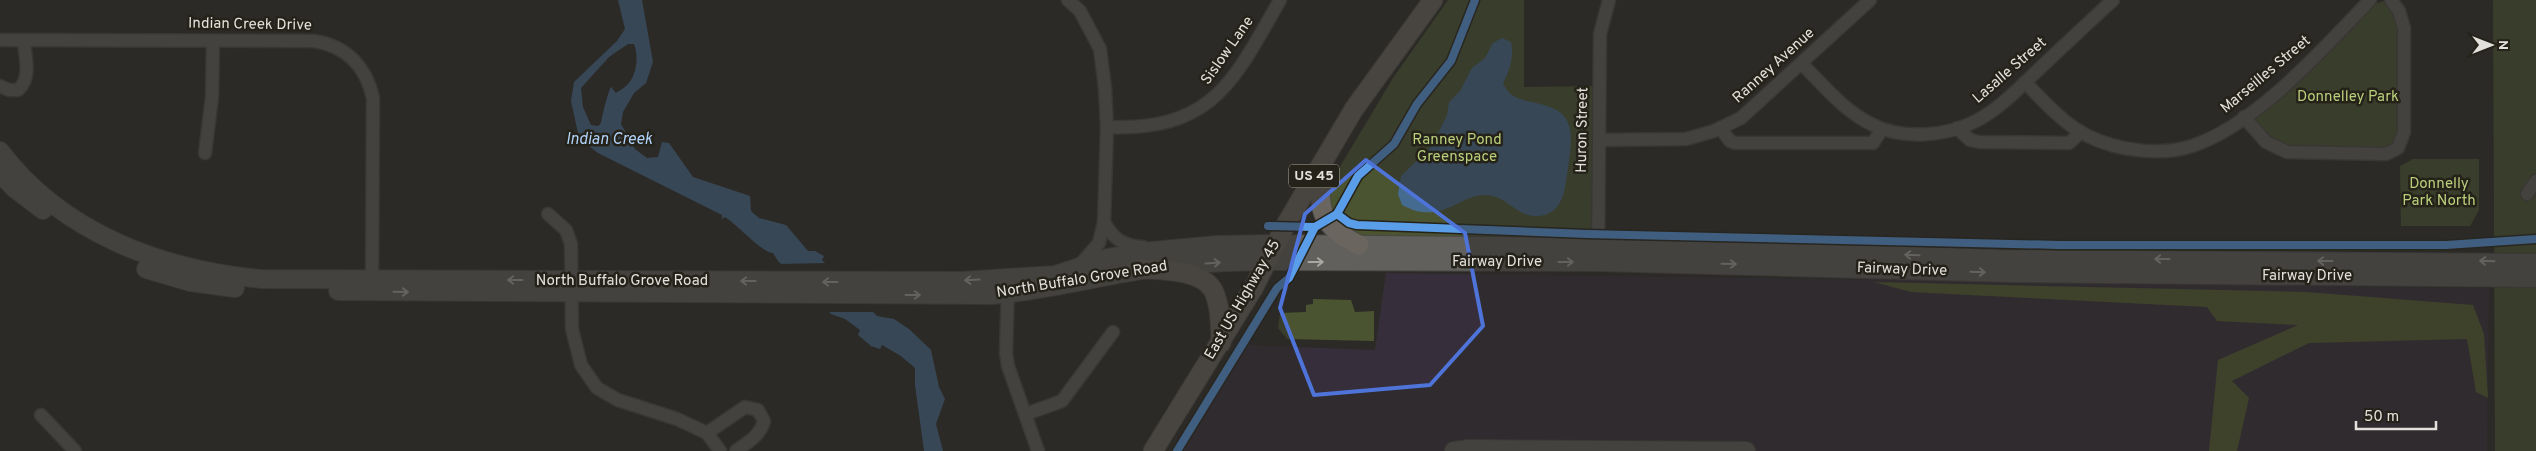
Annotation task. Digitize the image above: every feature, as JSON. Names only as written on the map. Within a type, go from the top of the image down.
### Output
[{"type":"main road","name":"East US Highway 45","points":[[1153,451],[1221,343],[1354,109],[1433,0]]},
{"type":"main road","name":"North Buffalo Grove Road","points":[[1,154],[22,178],[50,202],[122,247],[158,260],[224,276],[372,286]]},
{"type":"main road","points":[[1322,163],[1320,193],[1326,220],[1341,236],[1359,246]]},
{"type":"main road","name":"North Buffalo Grove Road","points":[[0,173],[38,207],[118,257],[150,270],[190,282],[222,288],[372,286],[864,289],[1008,286],[1193,264],[1267,261]]},
{"type":"main road","name":"North Buffalo Grove Road","points":[[1008,286],[1073,271],[1107,258],[1141,252],[1198,246],[1276,244]]},
{"type":"main road","name":"Fairway Drive","points":[[1276,244],[1598,255],[2012,273],[2536,278]]},
{"type":"main road","name":"Fairway Drive","points":[[1267,261],[1598,255],[1706,248],[1999,259],[2536,262]]},
{"type":"main road","points":[[1143,270],[1177,271],[1199,278],[1214,291],[1219,308],[1221,343]]},
{"type":"main road","points":[[1454,451],[1469,449],[1746,451]]},
{"type":"street","points":[[1068,0],[1080,12],[1100,49],[1105,88],[1106,127],[1104,222],[1100,244],[1087,260],[1073,271]]},
{"type":"street","name":"Sislow Lane","points":[[1106,127],[1153,125],[1182,119],[1210,103],[1231,80],[1280,0]]},
{"type":"street","name":"Huron Street","points":[[1598,255],[1600,34],[1609,0]]},
{"type":"street","name":"Ranney Avenue","points":[[1598,140],[1669,141],[1686,139],[1720,128],[1752,110],[1870,0]]},
{"type":"street","name":"Lasalle Street","points":[[1802,64],[1850,112],[1882,129],[1907,134],[1944,132],[1958,128],[1989,113],[2113,0]]},
{"type":"street","name":"Marseilles Street","points":[[2025,82],[2081,132],[2103,142],[2128,148],[2150,151],[2172,150],[2202,142],[2244,117],[2321,52],[2370,0]]},
{"type":"street","points":[[2244,117],[2266,142],[2287,152],[2386,154],[2398,148],[2404,132],[2404,28],[2399,11],[2391,0]]},
{"type":"street","name":"Indian Creek Drive","points":[[0,40],[326,43],[341,50],[355,60],[364,72],[373,98],[372,286]]},
{"type":"street","points":[[0,86],[9,90],[18,90],[25,84],[27,75],[24,40]]},
{"type":"street","points":[[204,153],[212,97],[213,41]]},
{"type":"street","points":[[1720,128],[1730,141],[1735,143],[1872,143],[1882,129]]},
{"type":"street","points":[[1958,128],[1970,140],[1979,142],[2069,143],[2081,132]]},
{"type":"street","points":[[2527,194],[2536,181]]},
{"type":"street","points":[[548,214],[566,230],[570,244],[572,329],[581,365],[597,388],[618,400],[677,419],[707,433],[720,451]]},
{"type":"street","points":[[1104,222],[1117,240],[1128,246],[1142,248],[1181,241],[1191,242],[1198,246]]},
{"type":"street","points":[[1008,286],[1006,354],[1008,366],[1038,451]]},
{"type":"street","points":[[1026,414],[1062,401],[1113,332]]},
{"type":"street","points":[[707,433],[745,408],[758,410],[764,421],[759,434],[736,451]]},
{"type":"street","points":[[41,415],[75,451]]},
{"type":"highlighted area","points":[[1366,160],[1465,233],[1483,326],[1430,385],[1314,395],[1280,308],[1305,214]]},
{"type":"shaded area","points":[[1386,273],[2489,288],[2487,451],[1178,451],[1247,345],[1375,350]]},
{"type":"green space","name":"Ranney Pond Greenspace","points":[[1448,0],[1524,0],[1524,87],[1595,86],[1594,229],[1591,238],[1583,242],[1357,235],[1339,224],[1331,210],[1329,193],[1335,175],[1393,78]]},
{"type":"green space","points":[[2493,0],[2536,0],[2536,451],[2495,451]]},
{"type":"green space","name":"Donnelley Park","points":[[2384,1],[2389,5],[2398,25],[2399,131],[2395,143],[2385,148],[2281,146],[2269,137],[2259,126],[2256,117],[2372,5]]},
{"type":"green space","name":"Donnelly Park North","points":[[2413,159],[2479,159],[2479,210],[2470,226],[2401,226],[2400,166]]},
{"type":"green space","points":[[1874,282],[2306,292],[2473,305],[2484,334],[2488,398],[2476,392],[2467,339],[2309,343],[2232,381],[2249,398],[2237,451],[2209,451],[2218,360],[2298,325],[2217,321],[2207,307],[1911,292]]},
{"type":"green space","points":[[1313,299],[1351,300],[1355,312],[1374,311],[1374,341],[1287,339],[1278,328],[1280,313],[1306,312],[1306,305],[1313,304]]},
{"type":"water","name":"Indian Creek","points":[[618,0],[642,0],[653,62],[646,83],[634,93],[623,112],[621,124],[635,149],[647,158],[658,157],[662,142],[669,143],[693,177],[750,196],[751,211],[759,218],[786,225],[808,251],[815,251],[824,256],[822,260],[877,316],[894,319],[909,329],[931,350],[939,387],[945,399],[936,424],[943,451],[924,451],[915,385],[915,368],[901,356],[882,345],[880,349],[871,346],[858,335],[860,330],[845,319],[831,314],[778,261],[773,253],[756,244],[731,221],[725,217],[722,219],[722,215],[598,153],[585,143],[578,133],[571,101],[574,82],[617,41],[625,29]],"holes":[[[628,44],[634,44],[637,60],[633,77],[626,86],[616,93],[611,87],[601,123],[598,126],[591,125],[583,107],[581,88],[609,57]]]},
{"type":"water","points":[[1502,38],[1511,42],[1512,48],[1511,63],[1503,83],[1507,91],[1521,99],[1554,108],[1566,118],[1569,125],[1571,139],[1570,154],[1566,183],[1558,206],[1546,215],[1531,216],[1520,212],[1501,199],[1485,195],[1474,197],[1443,210],[1431,212],[1417,211],[1402,205],[1398,194],[1401,176],[1432,146],[1447,115],[1449,102],[1460,91],[1472,68],[1485,58],[1493,43]]},
{"type":"pier","points":[[829,263],[876,312],[825,312],[776,264]]},
{"type":"cycle path","points":[[1337,214],[1358,176],[1394,144],[1417,104],[1451,61],[1475,0]]},
{"type":"cycle path","points":[[1268,226],[1315,227],[1337,214],[1349,223],[1357,225],[1587,234],[2059,245],[2446,245],[2536,239]]},
{"type":"cycle path","points":[[1177,451],[1277,288],[1289,278],[1315,227]]}]
